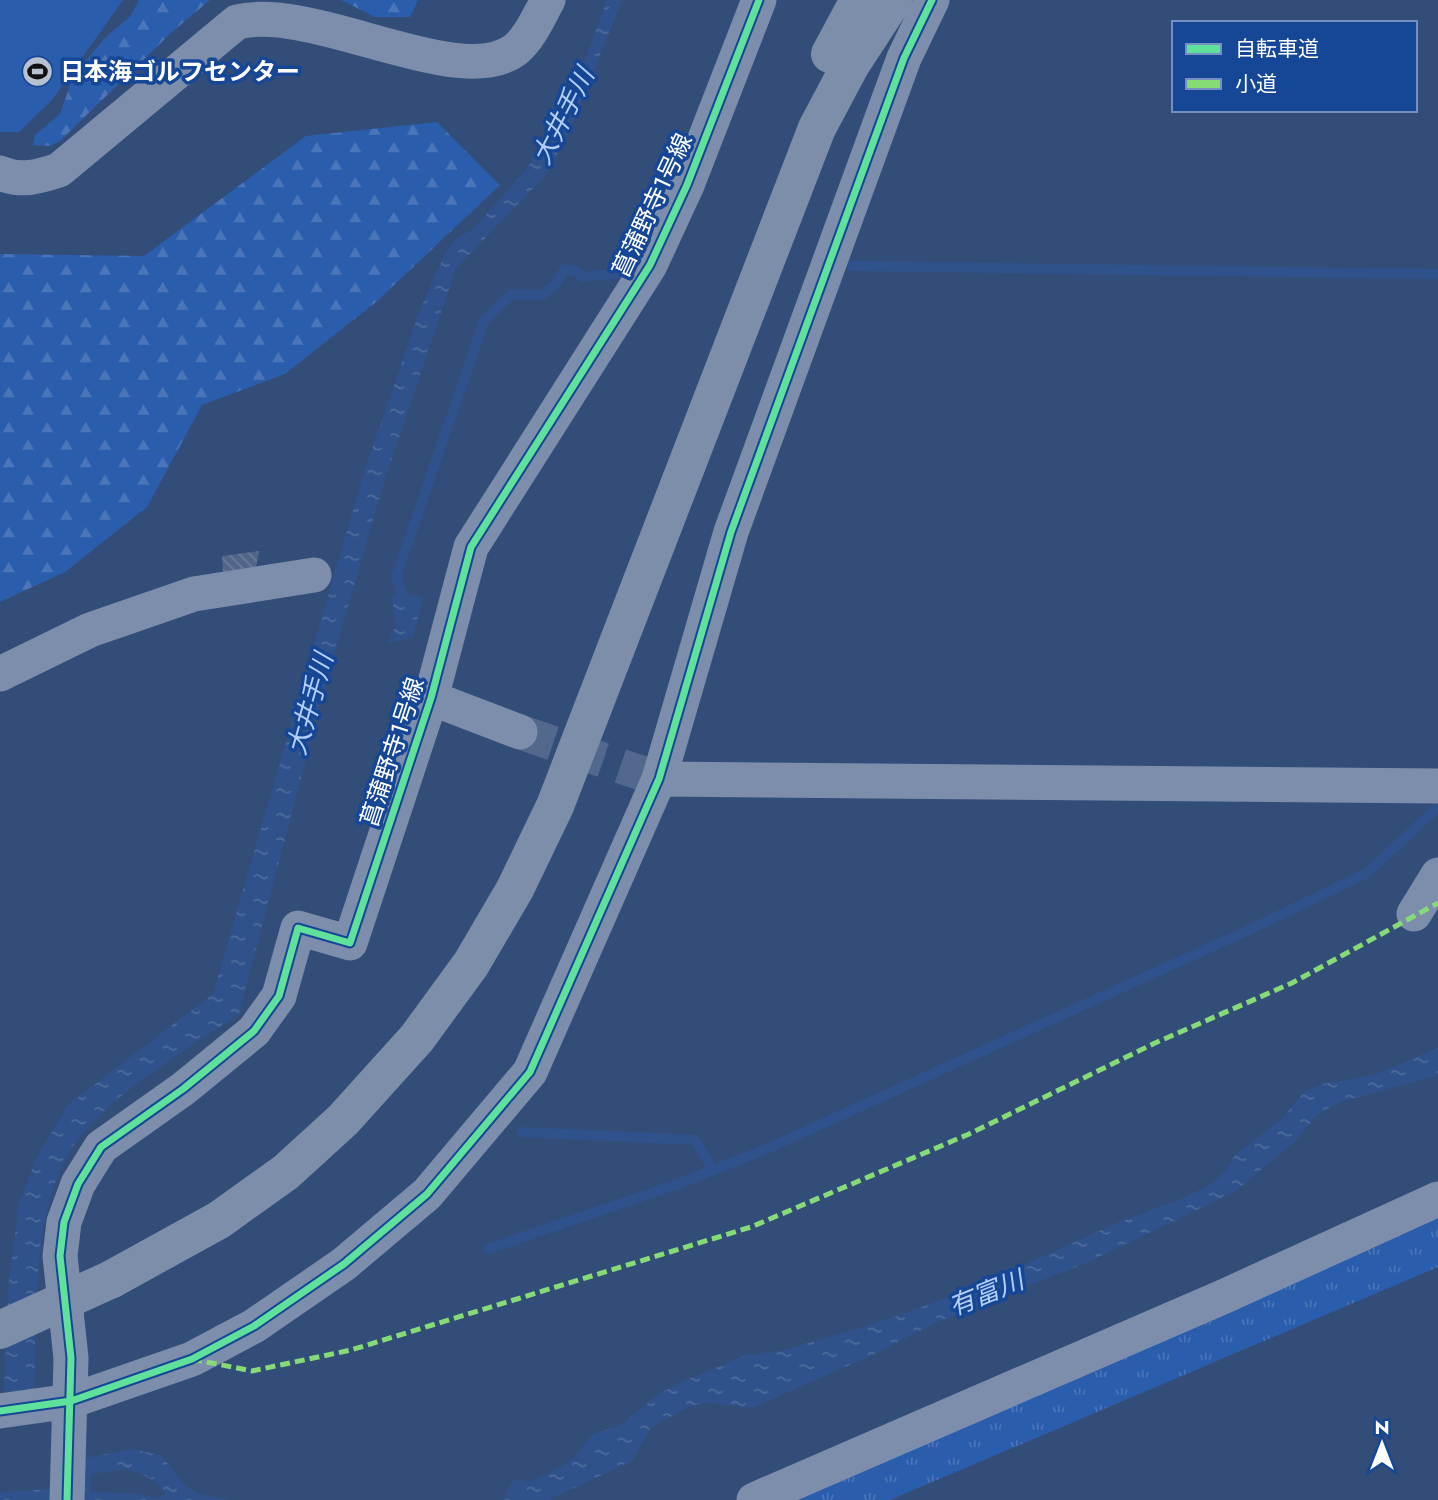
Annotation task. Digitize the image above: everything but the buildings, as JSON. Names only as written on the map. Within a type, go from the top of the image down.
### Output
[{"type":"highway","points":[[0,1330],[108,1270],[207,1207],[327,1108],[401,1025],[452,955],[497,881],[537,798],[800,125],[830,54],[859,0]]},
{"type":"highway","points":[[0,1309],[108,1270],[219,1220],[286,1172],[343,1120],[417,1038],[471,964],[515,889],[555,806],[817,128],[850,66],[893,0]]},
{"type":"street","points":[[0,173],[11,178],[36,178],[59,170],[237,22],[257,17],[287,19],[456,62],[486,61],[515,50],[534,26],[548,0]]},
{"type":"street","name":"菖蒲野寺1号線","points":[[69,1411],[68,1328],[60,1256],[64,1222],[78,1184],[101,1147],[183,1089],[254,1031],[279,996],[298,928],[350,943],[432,698],[471,547],[650,265],[687,185],[759,0]]},
{"type":"street","points":[[0,1411],[69,1411],[192,1359],[254,1326],[344,1264],[427,1194],[530,1072],[659,779],[731,532],[904,58],[932,0]]},
{"type":"street","points":[[0,674],[90,630],[194,594],[314,575]]},
{"type":"street","points":[[432,698],[520,732]]},
{"type":"street","points":[[659,779],[1438,786]]},
{"type":"street","points":[[1414,914],[1438,875]]},
{"type":"street","points":[[754,1500],[1212,1301],[1438,1199]]},
{"type":"street","points":[[67,1500],[69,1411]]},
{"type":"green space","name":"日本海ゴルフセンター","points":[[0,0],[123,0],[52,100],[19,132],[0,132]]},
{"type":"green space","points":[[139,0],[210,0],[172,32],[60,141],[50,146],[33,145],[35,135],[60,114],[74,74],[108,35],[130,17]]},
{"type":"green space","points":[[341,0],[418,0],[410,17],[375,17]]},
{"type":"green space","points":[[437,122],[500,185],[376,302],[285,374],[202,405],[147,507],[65,572],[0,602],[0,254],[144,256],[306,136]]},
{"type":"green space","points":[[1438,1208],[1438,1267],[890,1500],[774,1500]]},
{"type":"water","name":"大井手川","points":[[607,0],[622,0],[570,130],[546,175],[456,268],[383,485],[325,686],[239,1014],[124,1094],[84,1132],[70,1151],[57,1177],[42,1236],[36,1300],[34,1391],[4,1391],[9,1280],[19,1204],[36,1159],[68,1105],[213,994],[363,476],[418,315],[446,251],[456,239],[472,230],[526,170],[572,95]]},
{"type":"water","points":[[398,592],[423,598],[413,637],[389,643],[396,624],[392,599]]},
{"type":"water","name":"有富川","points":[[1438,1048],[1438,1075],[1340,1102],[1318,1114],[1294,1142],[1234,1192],[1088,1262],[937,1322],[870,1356],[752,1408],[706,1402],[689,1407],[651,1427],[632,1461],[548,1500],[503,1500],[513,1480],[532,1481],[559,1468],[575,1457],[592,1435],[623,1424],[658,1394],[682,1382],[744,1356],[785,1350],[886,1320],[966,1291],[1117,1223],[1181,1199],[1210,1185],[1226,1171],[1235,1155],[1283,1118],[1305,1091],[1323,1084],[1374,1075]]},
{"type":"water","points":[[132,1449],[160,1455],[192,1490],[228,1500],[0,1500],[0,1492],[54,1489],[85,1458]],"holes":[[[125,1469],[154,1481],[166,1494],[160,1499],[141,1494],[90,1492],[91,1474]]]},
{"type":"waterway","points":[[851,266],[1438,274]]},
{"type":"waterway","points":[[405,602],[396,577],[484,321],[512,294],[542,295],[555,285],[565,269],[576,271],[583,277],[620,273],[626,275]]},
{"type":"waterway","points":[[488,1249],[678,1184],[769,1148],[1251,929],[1367,873],[1436,809]]},
{"type":"waterway","points":[[522,1132],[695,1140],[712,1168]]},
{"type":"tunnel","points":[[520,732],[659,779]]},
{"type":"marked path","points":[[192,1359],[252,1371],[351,1350],[751,1227],[969,1134],[1155,1043],[1292,983],[1438,903]]},
{"type":"cycle path","points":[[67,1500],[71,1358],[60,1256],[64,1222],[78,1184],[101,1147],[183,1089],[254,1031],[279,996],[298,928],[350,943],[431,698],[471,547],[650,265],[687,185],[759,0]]},
{"type":"cycle path","points":[[0,1411],[71,1401],[192,1359],[254,1326],[344,1264],[427,1194],[530,1072],[659,779],[731,532],[904,58],[932,0]]},
{"type":"place","name":"日本海ゴルフセンター","points":[[37,71]]}]
